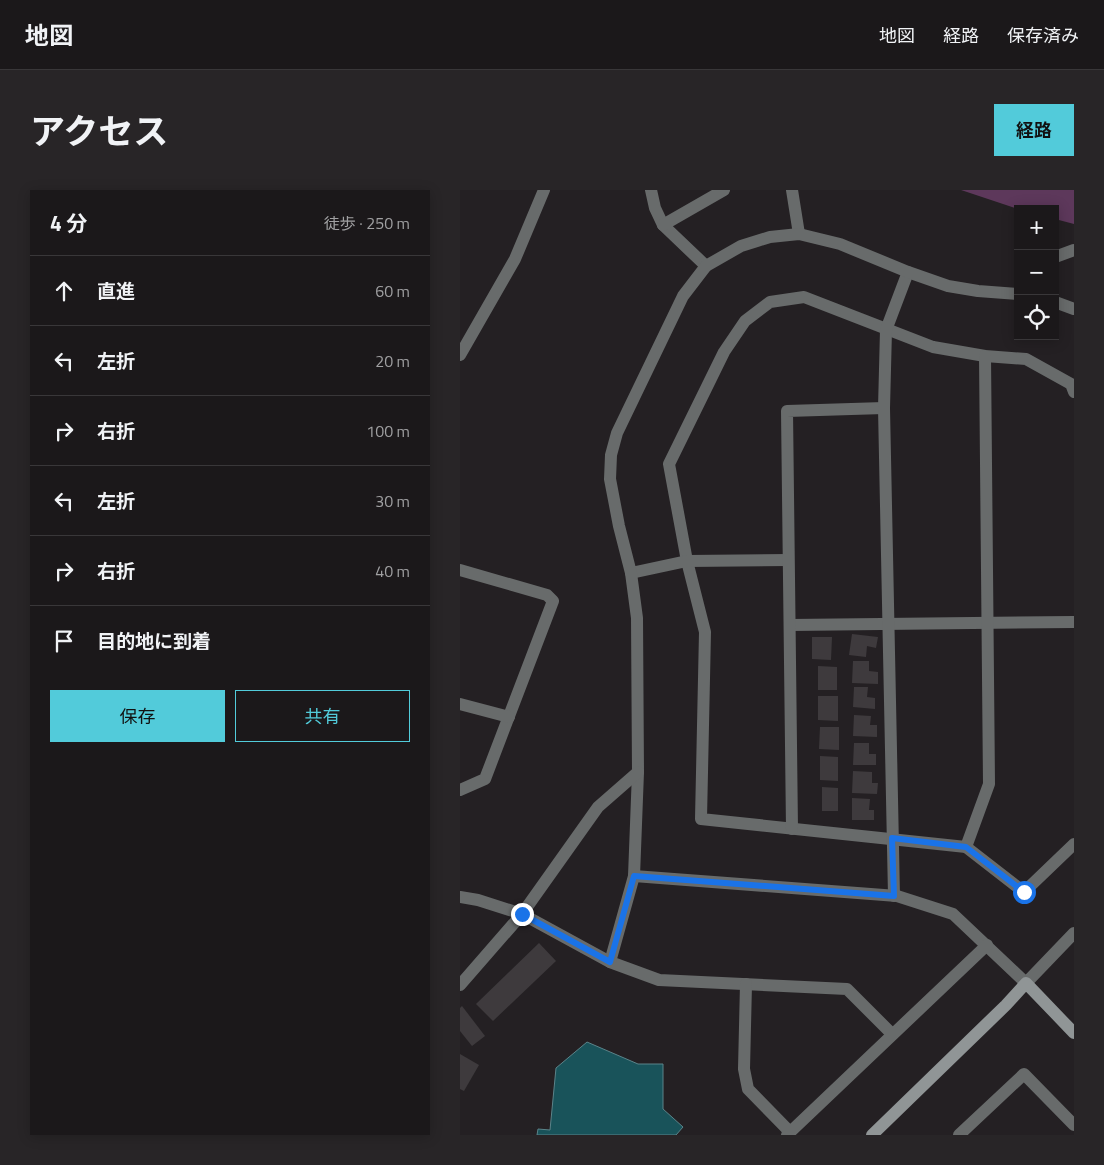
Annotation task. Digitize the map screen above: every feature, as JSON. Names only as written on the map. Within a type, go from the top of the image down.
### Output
[{"type":"street","points":[[460,355],[515,259],[544,190]]},
{"type":"street","points":[[651,190],[655,208],[663,225],[706,266]]},
{"type":"street","points":[[663,225],[724,190]]},
{"type":"street","points":[[792,190],[799,234]]},
{"type":"street","points":[[610,962],[634,876],[638,772],[638,618],[631,573],[610,479],[611,456],[617,433],[683,296],[706,266],[741,246],[770,237],[799,234],[840,244],[948,286],[1014,294]]},
{"type":"street","points":[[1059,256],[1074,250]]},
{"type":"street","points":[[894,896],[884,408],[886,330],[908,272]]},
{"type":"street","points":[[1074,392],[1071,384],[1026,359],[985,356],[933,347],[804,297],[770,302],[744,321],[724,352],[669,464],[687,561],[705,632],[701,819],[966,847],[1024,892],[1074,844]]},
{"type":"street","points":[[1059,303],[1074,309]]},
{"type":"street","points":[[966,847],[989,784],[985,356]]},
{"type":"street","points":[[792,829],[787,411],[884,408]]},
{"type":"street","points":[[631,573],[687,561],[788,560]]},
{"type":"street","points":[[460,570],[546,595],[553,601],[485,779],[460,790]]},
{"type":"street","points":[[790,625],[1074,622]]},
{"type":"street","points":[[460,704],[509,717]]},
{"type":"street","points":[[460,985],[522,914],[598,807],[638,772]]},
{"type":"street","points":[[634,876],[894,896],[953,914],[1026,983],[1074,1033]]},
{"type":"street","points":[[460,897],[478,900],[522,914],[610,962],[659,980],[847,989],[892,1034]]},
{"type":"street","points":[[872,1135],[1006,1005],[1074,933]]},
{"type":"street","points":[[746,984],[744,1069],[748,1089],[789,1133],[987,945]]},
{"type":"street","points":[[959,1135],[1024,1074],[1074,1125]]},
{"type":"shaded area","points":[[961,190],[1074,190],[1074,224],[1059,220],[1059,205],[1014,205],[1014,208]]},
{"type":"water","points":[[587,1042],[638,1064],[663,1064],[663,1109],[683,1127],[676,1135],[537,1135],[538,1129],[550,1130],[556,1068]]},
{"type":"building","points":[[852,634],[878,637],[876,648],[867,646],[866,657],[849,655]]},
{"type":"building","points":[[812,637],[832,637],[831,660],[812,659]]},
{"type":"building","points":[[853,661],[869,661],[869,671],[878,672],[878,684],[852,683]]},
{"type":"building","points":[[818,666],[837,667],[837,690],[818,690]]},
{"type":"building","points":[[854,687],[868,687],[867,697],[875,698],[875,709],[853,707]]},
{"type":"building","points":[[818,696],[838,696],[838,721],[818,720]]},
{"type":"building","points":[[854,715],[871,716],[870,725],[877,725],[877,737],[853,736]]},
{"type":"building","points":[[820,727],[839,727],[839,750],[819,749]]},
{"type":"building","points":[[854,743],[869,743],[869,754],[876,754],[876,765],[853,765]]},
{"type":"building","points":[[820,756],[838,757],[838,781],[820,780]]},
{"type":"building","points":[[853,771],[872,772],[872,783],[878,783],[877,794],[852,793]]},
{"type":"building","points":[[822,787],[838,788],[838,811],[822,811]]},
{"type":"building","points":[[852,798],[870,799],[869,810],[874,810],[874,820],[852,820]]},
{"type":"building","points":[[539,943],[556,961],[493,1021],[476,1004]]},
{"type":"building","points":[[462,1006],[485,1036],[472,1046],[460,1031],[460,1008]]},
{"type":"building","points":[[460,1054],[479,1065],[464,1091],[460,1089]]},
{"type":"route","points":[[522,914],[610,962],[634,876],[894,896],[892,838],[966,847],[1024,892]]}]
